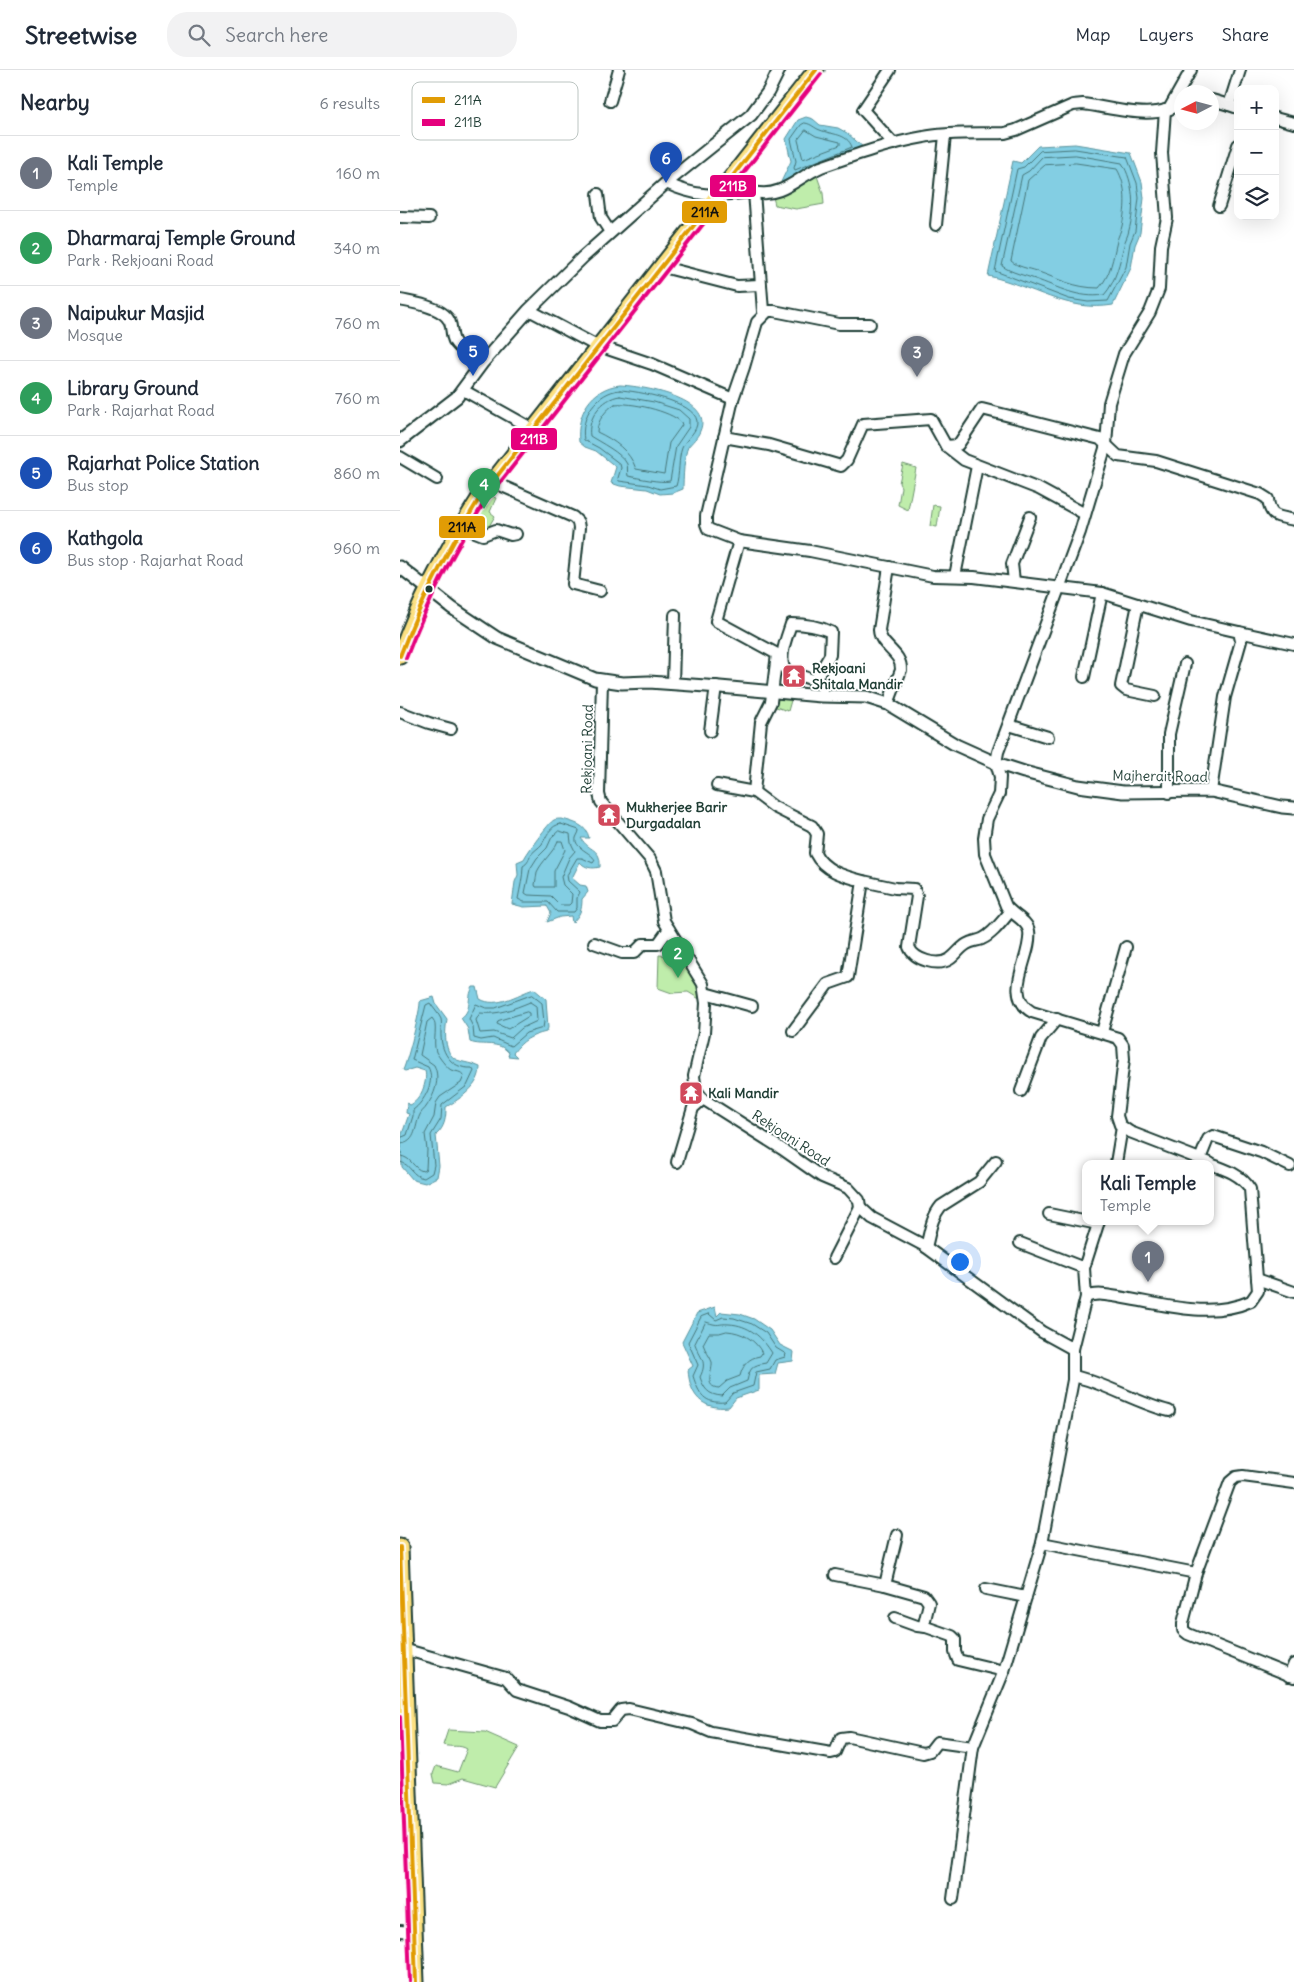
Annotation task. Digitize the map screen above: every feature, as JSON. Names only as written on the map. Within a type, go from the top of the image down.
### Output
[{"type":"main road","points":[[400,656],[424,586],[462,526],[597,345],[809,70]]},
{"type":"main road","points":[[400,635],[445,539],[471,498],[526,425],[663,267],[713,195],[816,70]]},
{"type":"main road","points":[[400,1547],[403,1649],[404,1831]]},
{"type":"main road","points":[[400,1755],[409,1982]]},
{"type":"main road","points":[[407,1931],[416,1982]]},
{"type":"street","points":[[610,101],[619,70]]},
{"type":"street","points":[[400,442],[463,390],[483,362],[529,310],[610,232],[666,183],[752,115],[768,92],[779,70]]},
{"type":"street","points":[[890,70],[863,110],[894,144]]},
{"type":"street","points":[[1191,70],[1167,110],[1162,153],[1167,218],[1161,246],[1161,280],[1150,312],[1124,354],[1110,403],[1106,445],[1085,514],[1060,587],[1000,747],[996,764],[1000,777],[999,794],[986,824],[984,838],[985,854],[1010,912],[1024,921],[1030,932],[1020,979],[1020,999],[1024,1007],[1032,1012],[1118,1038],[1124,1045],[1117,1116],[1122,1127],[1130,1132],[1202,1160]]},
{"type":"street","points":[[1238,85],[1240,70]]},
{"type":"street","points":[[1219,102],[1234,106]]},
{"type":"street","points":[[666,183],[685,192],[713,195],[754,192],[762,194],[783,189],[819,168],[894,144],[926,136],[1010,132],[1073,104],[1141,113],[1167,110],[1174,106]]},
{"type":"street","points":[[1279,119],[1294,123]]},
{"type":"street","points":[[936,225],[945,135]]},
{"type":"street","points":[[1219,206],[1234,158]]},
{"type":"street","points":[[754,192],[760,285],[763,311],[766,312],[757,322],[733,399],[706,516],[708,529],[739,541],[810,551],[933,576],[1014,581],[1102,593],[1191,621],[1294,644]]},
{"type":"street","points":[[598,194],[601,218],[610,232]]},
{"type":"street","points":[[400,217],[429,218]]},
{"type":"street","points":[[663,267],[738,286],[760,285]]},
{"type":"street","points":[[400,300],[430,307],[443,313],[451,323],[454,341],[465,351],[483,362]]},
{"type":"street","points":[[529,310],[597,345],[652,364],[733,399]]},
{"type":"street","points":[[763,311],[839,324],[870,324]]},
{"type":"street","points":[[463,390],[526,425]]},
{"type":"street","points":[[946,446],[958,446],[982,409],[1100,439],[1118,456],[1164,463],[1260,494],[1268,499],[1268,508],[1272,513],[1294,520]]},
{"type":"street","points":[[724,437],[778,447],[841,466],[847,460],[863,424],[931,419],[946,446],[958,456],[978,466],[1039,489],[1085,514]]},
{"type":"street","points":[[400,457],[436,479]]},
{"type":"street","points":[[955,576],[978,466]]},
{"type":"street","points":[[493,482],[565,513],[578,522],[573,584],[600,591]]},
{"type":"street","points":[[1014,581],[1012,564],[1030,517]]},
{"type":"street","points":[[462,526],[483,535],[496,530],[512,535],[516,534]]},
{"type":"street","points":[[739,541],[716,621],[777,654],[771,702],[761,722],[754,792]]},
{"type":"street","points":[[400,567],[468,620],[497,638],[588,677],[602,681],[716,686],[821,696],[866,698],[888,704],[956,745],[996,764]]},
{"type":"street","points":[[888,567],[879,630],[880,638],[899,658],[902,664],[888,704]]},
{"type":"street","points":[[1084,677],[1102,593]]},
{"type":"street","points":[[1138,604],[1121,686],[1126,690],[1155,696]]},
{"type":"street","points":[[673,684],[675,616]]},
{"type":"street","points":[[814,680],[830,655],[831,632],[808,625],[791,624],[782,660],[783,667],[786,671],[820,682],[823,690],[821,696]]},
{"type":"street","points":[[1211,791],[1225,697],[1241,641],[1239,632]]},
{"type":"street","points":[[1168,793],[1169,734],[1185,664]]},
{"type":"street","name":"Rekjoani Road","points":[[602,681],[599,794],[601,802],[650,859],[656,870],[662,912],[669,929],[703,984],[705,993],[704,1033],[694,1076],[696,1090],[703,1099],[822,1176],[848,1188],[859,1200],[860,1207],[872,1218],[926,1247],[1042,1332],[1073,1349]]},
{"type":"street","points":[[710,730],[716,686]]},
{"type":"street","points":[[400,712],[452,729]]},
{"type":"street","points":[[1009,726],[1048,737]]},
{"type":"street","name":"Majherait Road","points":[[996,764],[1078,786],[1123,792],[1168,793],[1211,791],[1294,808]]},
{"type":"street","points":[[717,785],[754,792],[774,807],[812,826],[817,834],[815,853],[826,867],[833,872],[895,888],[914,889],[917,896],[909,947],[913,954],[920,958],[937,962],[951,959],[969,943],[988,935],[1010,912]]},
{"type":"street","points":[[793,1031],[828,984],[848,977],[863,881]]},
{"type":"street","points":[[594,942],[622,953],[634,954],[643,944],[658,944],[669,929]]},
{"type":"street","points":[[1102,1032],[1126,947]]},
{"type":"street","points":[[705,993],[752,1006]]},
{"type":"street","points":[[1021,1091],[1041,1038],[1057,1019]]},
{"type":"street","points":[[677,1162],[693,1108],[703,1099]]},
{"type":"street","points":[[1116,1160],[1122,1127]]},
{"type":"street","points":[[1207,1160],[1208,1140],[1213,1136],[1261,1152],[1290,1166]]},
{"type":"street","points":[[926,1247],[933,1219],[941,1206],[978,1182],[996,1161]]},
{"type":"street","points":[[1086,1296],[1091,1294],[1106,1295],[1192,1310],[1229,1308],[1251,1301],[1258,1290],[1250,1189],[1238,1177],[1214,1165]]},
{"type":"street","points":[[834,1258],[860,1207]]},
{"type":"street","points":[[1049,1214],[1082,1220]]},
{"type":"street","points":[[953,1898],[973,1746],[1004,1671],[1042,1543],[1073,1376],[1073,1349],[1086,1296],[1084,1268],[1098,1225]]},
{"type":"street","points":[[1020,1243],[1084,1268]]},
{"type":"street","points":[[1257,1279],[1294,1292]]},
{"type":"street","points":[[1073,1376],[1087,1379],[1146,1404],[1169,1411]]},
{"type":"street","points":[[1294,1483],[1243,1476],[1236,1477],[1230,1482],[1196,1573],[1183,1623],[1183,1630],[1188,1634],[1292,1676],[1294,1664]]},
{"type":"street","points":[[885,1585],[896,1535]]},
{"type":"street","points":[[1042,1543],[1196,1573]]},
{"type":"street","points":[[835,1575],[885,1585],[927,1598],[928,1608],[924,1621],[926,1627]]},
{"type":"street","points":[[986,1589],[1026,1597]]},
{"type":"street","points":[[896,1618],[952,1636],[955,1639],[955,1652],[958,1660],[1004,1671]]},
{"type":"street","points":[[403,1649],[506,1678],[517,1690],[570,1707],[605,1722],[612,1721],[621,1710],[629,1709],[692,1724],[711,1732],[831,1753],[835,1752],[841,1738],[849,1737],[923,1753],[930,1751],[937,1742],[973,1746]]},
{"type":"green space","points":[[817,176],[823,193],[824,204],[796,209],[775,205],[772,193],[787,190]]},
{"type":"green space","points":[[903,464],[916,468],[908,510],[898,505],[901,487],[899,483]]},
{"type":"green space","points":[[486,494],[496,498],[490,512],[495,516],[488,528],[468,524]]},
{"type":"green space","points":[[933,505],[940,506],[937,527],[930,526]]},
{"type":"green space","points":[[774,697],[792,697],[788,711],[773,706]]},
{"type":"green space","points":[[680,945],[703,984],[706,1003],[688,992],[672,993],[658,988],[659,955],[670,956]]},
{"type":"green space","points":[[448,1730],[485,1732],[519,1747],[495,1787],[463,1778],[448,1784],[435,1783],[433,1774],[436,1766],[458,1772],[467,1749],[443,1745]]},
{"type":"water","points":[[806,117],[813,119],[820,125],[838,128],[847,133],[864,148],[781,182],[791,161],[786,139],[798,120]]},
{"type":"water","points":[[1075,144],[1131,153],[1142,182],[1144,198],[1140,233],[1135,245],[1131,268],[1113,305],[1096,306],[1065,302],[988,276],[1013,161],[1021,163],[1038,146]]},
{"type":"water","points":[[620,385],[658,391],[674,396],[687,402],[697,410],[702,420],[700,431],[688,447],[683,489],[673,493],[660,494],[647,489],[611,483],[616,467],[596,451],[585,447],[579,442],[580,422],[583,412],[593,397],[610,387]]},
{"type":"water","points":[[562,819],[571,821],[585,830],[589,838],[581,838],[587,846],[597,853],[600,861],[600,867],[594,868],[586,867],[580,862],[572,878],[580,885],[586,886],[588,892],[582,899],[579,915],[572,923],[571,916],[560,917],[547,922],[551,913],[547,906],[524,907],[512,904],[515,882],[518,875],[517,862],[524,859],[551,822]]},
{"type":"water","points":[[473,987],[477,987],[480,999],[487,1002],[500,1002],[534,989],[546,999],[548,1028],[546,1032],[531,1037],[520,1045],[513,1053],[517,1057],[508,1056],[509,1053],[501,1046],[470,1042],[468,1029],[461,1018],[467,1011]]},
{"type":"water","points":[[434,997],[436,1004],[447,1019],[446,1042],[452,1057],[480,1067],[477,1080],[469,1091],[446,1107],[444,1122],[436,1135],[439,1166],[437,1177],[425,1183],[413,1180],[402,1167],[401,1137],[409,1114],[406,1113],[407,1103],[410,1105],[417,1100],[424,1086],[426,1075],[425,1071],[415,1068],[403,1070],[413,1036],[420,1001]]},
{"type":"water","points":[[715,1307],[717,1316],[721,1312],[740,1314],[754,1319],[770,1330],[780,1345],[794,1352],[793,1361],[778,1363],[775,1374],[759,1375],[759,1390],[736,1398],[729,1407],[711,1406],[699,1399],[695,1394],[691,1387],[688,1370],[693,1366],[682,1342],[697,1313]]},
{"type":"transit line","name":"211A","points":[[400,656],[436,576],[479,499],[816,70]]},
{"type":"transit line","name":"211B","points":[[406,658],[441,578],[484,503],[821,74]]},
{"type":"transit line","name":"211A","points":[[400,1547],[416,1982]]},
{"type":"transit line","name":"211B","points":[[400,1717],[410,1982]]},
{"type":"place","name":"Kathgola","points":[[666,183]]},
{"type":"place","name":"Rajarhat Police Station","points":[[473,376]]},
{"type":"place","name":"Naipukur Masjid","points":[[917,377]]},
{"type":"place","name":"Library Ground","points":[[484,509]]},
{"type":"place","name":"Rekjoani Shitala Mandir","points":[[794,676]]},
{"type":"place","name":"Mukherjee Barir Durgadalan","points":[[609,815]]},
{"type":"place","name":"Dharmaraj Temple Ground","points":[[678,978]]},
{"type":"place","name":"Kali Mandir","points":[[691,1093]]},
{"type":"place","name":"Kali Temple","points":[[1148,1282]]}]
